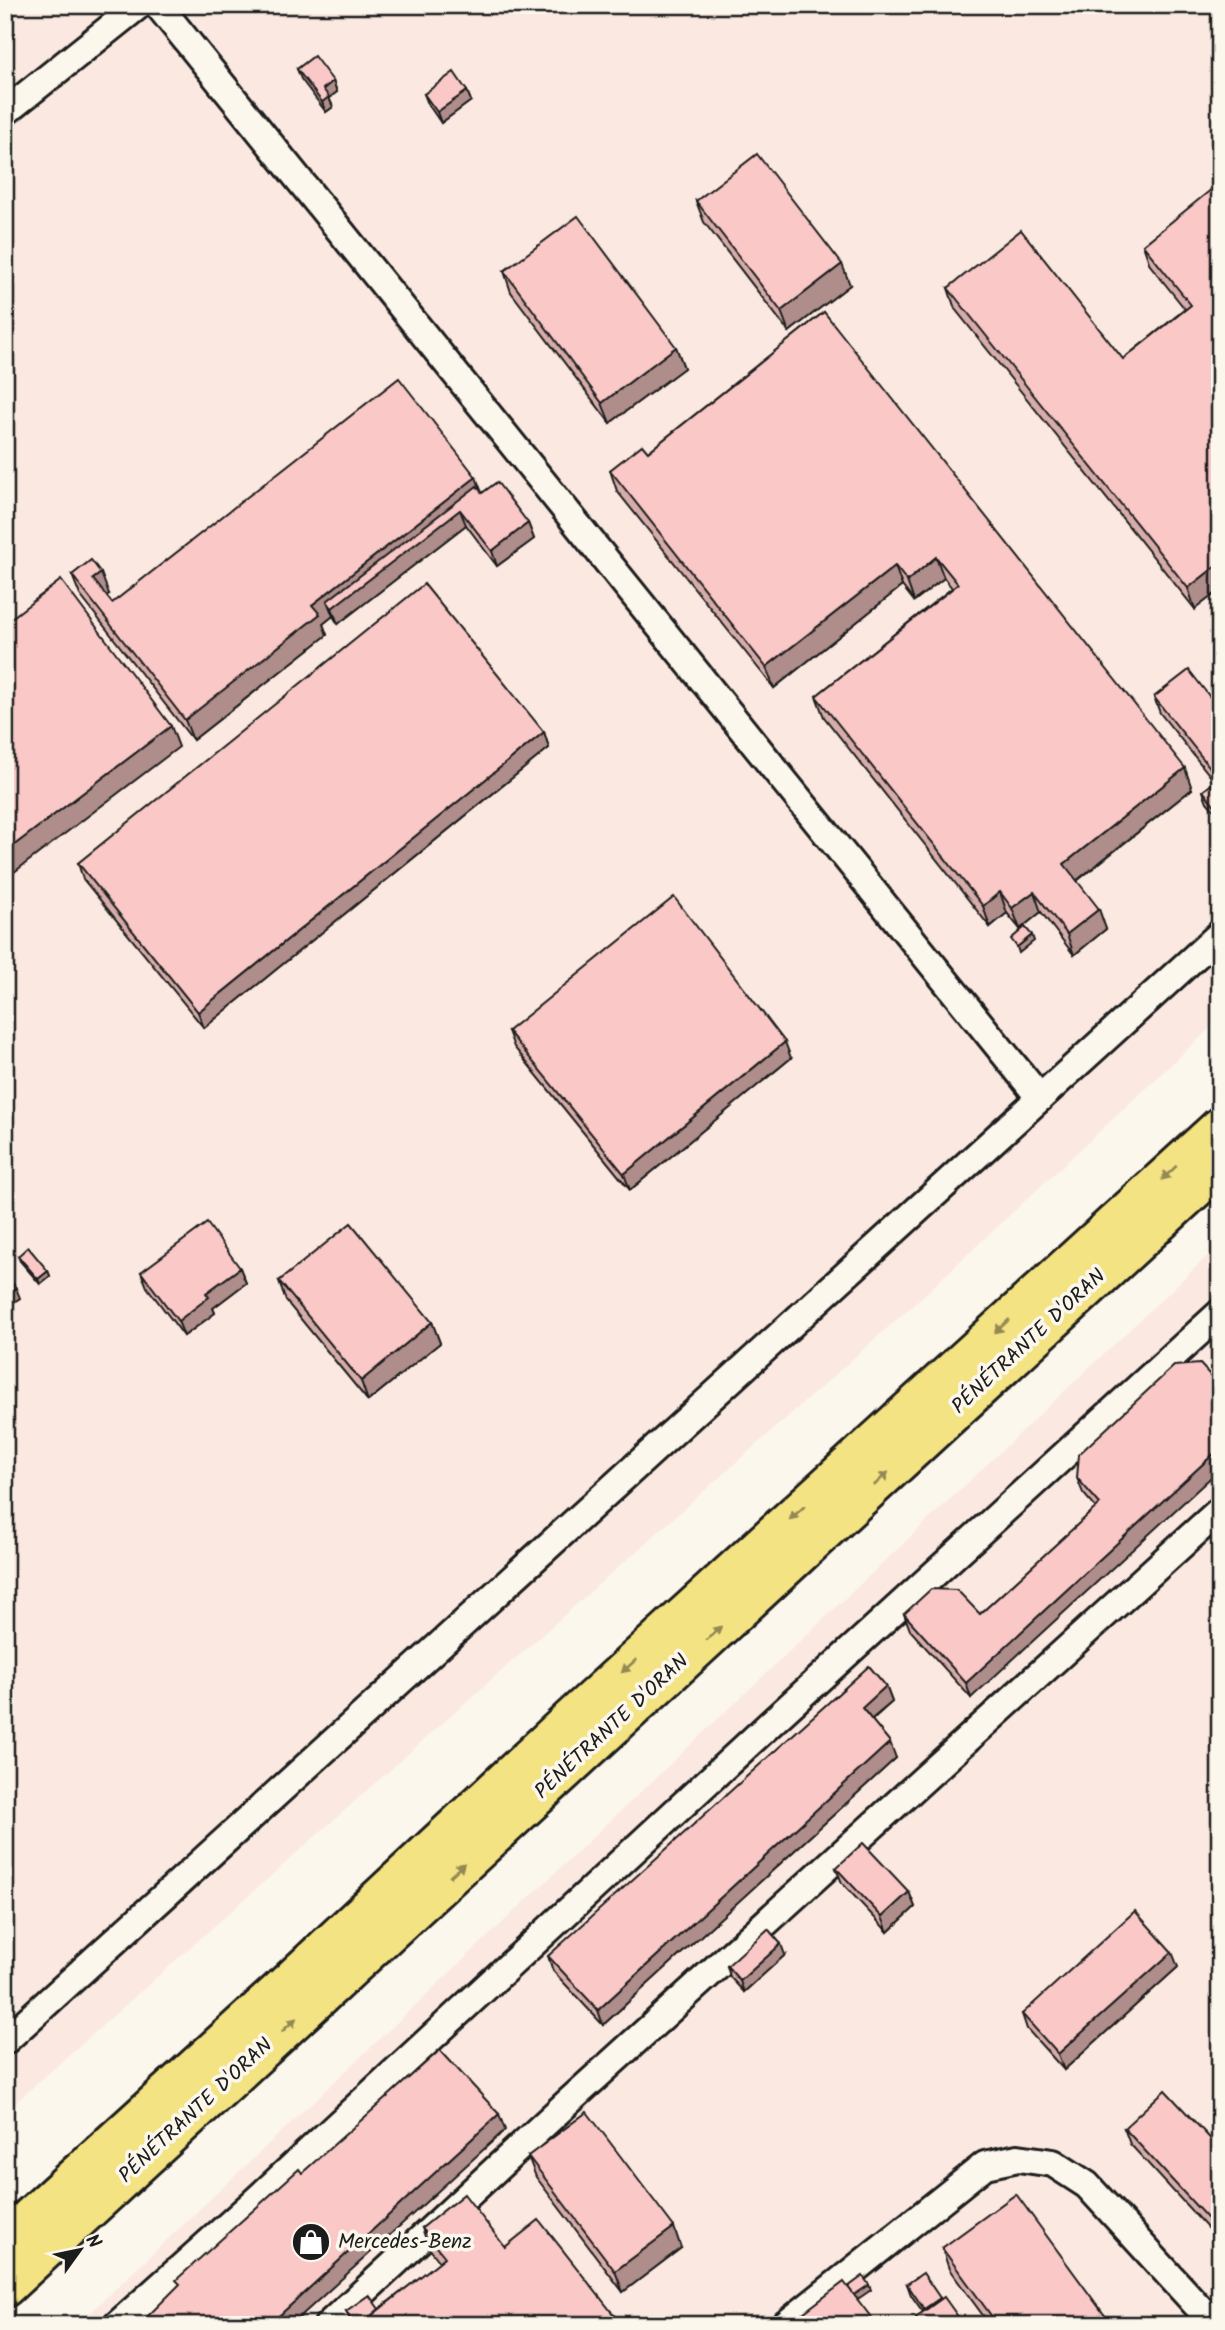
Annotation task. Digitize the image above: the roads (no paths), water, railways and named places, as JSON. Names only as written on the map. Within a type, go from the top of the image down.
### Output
[{"type":"highway","name":"PÉNÉTRANTE D'ORAN","points":[[5,2240],[1220,1127]]},
{"type":"highway","name":"PÉNÉTRANTE D'ORAN","points":[[5,2287],[1220,1166]]},
{"type":"street","points":[[5,112],[139,5]]},
{"type":"street","points":[[158,5],[1040,1098]]},
{"type":"street","points":[[5,2041],[1220,934]]},
{"type":"street","points":[[117,2325],[252,2204],[770,1724],[1220,1313]]},
{"type":"street","points":[[328,2325],[575,2096],[1220,1510]]},
{"type":"street","points":[[785,2325],[985,2165],[1018,2158],[1054,2163],[1087,2186],[1215,2325]]},
{"type":"place","name":"Mercedes-Benz","points":[[311,2242]]}]
